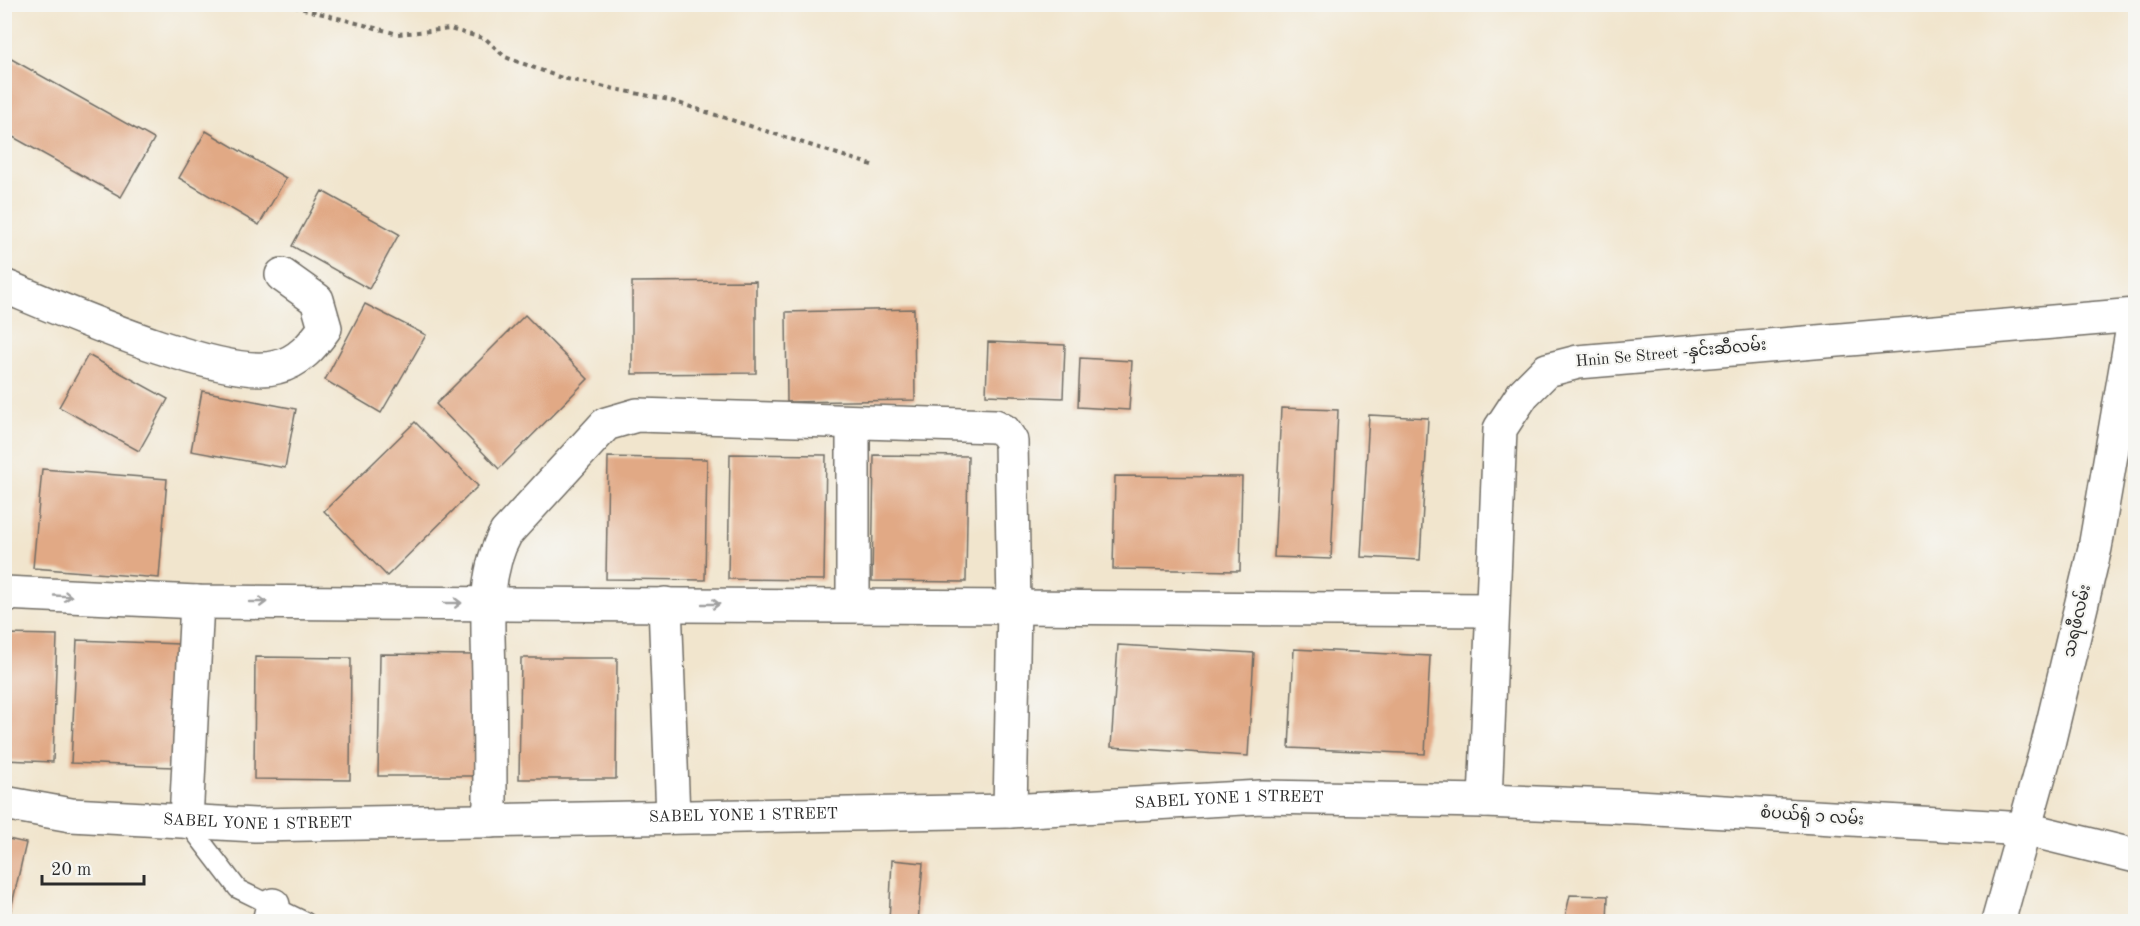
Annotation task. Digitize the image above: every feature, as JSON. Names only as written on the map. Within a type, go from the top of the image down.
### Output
[{"type":"street","points":[[4,286],[110,330],[235,369],[278,368],[310,350],[326,328],[317,300],[282,275]]},
{"type":"street","name":"Hnin Se Street -နှင်းဆီလမ်း","points":[[1485,801],[1500,429],[1523,394],[1547,370],[1578,362],[2135,315]]},
{"type":"street","name":"သရဖီလမ်း","points":[[1998,921],[2026,829],[2095,548],[2135,315]]},
{"type":"street","points":[[490,821],[489,603],[493,561],[506,533],[606,424],[637,415],[995,426],[1004,431],[1011,441],[1014,606],[1010,811]]},
{"type":"street","points":[[853,423],[853,605]]},
{"type":"street","points":[[4,593],[196,602],[1492,610]]},
{"type":"street","points":[[186,821],[196,602]]},
{"type":"street","points":[[665,604],[673,817]]},
{"type":"street","name":"SABEL YONE 1 STREET","points":[[4,803],[71,815],[255,825],[1010,811],[1261,797],[1485,801]]},
{"type":"street","name":"စံပယ်ရုံ ၁ လမ်း","points":[[1485,801],[1638,807],[2026,829],[2136,856]]},
{"type":"lane","points":[[186,821],[238,889],[271,913],[306,921]]},
{"type":"path","points":[[285,4],[398,34],[450,29],[486,39],[505,57],[562,78],[669,100],[872,165]]},
{"type":"building","points":[[6,56],[154,139],[121,197],[4,132]]},
{"type":"building","points":[[206,131],[286,178],[259,225],[179,178]]},
{"type":"building","points":[[322,191],[399,234],[369,289],[292,246]]},
{"type":"building","points":[[756,281],[756,373],[632,374],[632,282]]},
{"type":"building","points":[[365,304],[426,335],[381,413],[325,380]]},
{"type":"building","points":[[914,309],[915,400],[787,402],[786,312]]},
{"type":"building","points":[[525,315],[588,379],[499,469],[436,404]]},
{"type":"building","points":[[988,342],[1065,345],[1063,398],[986,395]]},
{"type":"building","points":[[88,355],[168,399],[139,451],[59,407]]},
{"type":"building","points":[[1080,358],[1132,361],[1129,410],[1078,407]]},
{"type":"building","points":[[202,391],[296,409],[285,468],[191,451]]},
{"type":"building","points":[[1281,408],[1338,410],[1331,559],[1274,557]]},
{"type":"building","points":[[1369,415],[1428,418],[1420,560],[1361,557]]},
{"type":"building","points":[[415,422],[478,486],[387,576],[324,511]]},
{"type":"building","points":[[730,454],[826,455],[824,580],[728,579]]},
{"type":"building","points":[[874,455],[968,456],[966,582],[872,581]]},
{"type":"building","points":[[608,457],[707,459],[705,580],[606,579]]},
{"type":"building","points":[[42,469],[167,479],[159,578],[33,568]]},
{"type":"building","points":[[1115,476],[1242,477],[1240,571],[1113,569]]},
{"type":"building","points":[[4,634],[57,635],[53,762],[4,760]]},
{"type":"building","points":[[77,640],[179,644],[173,767],[71,763]]},
{"type":"building","points":[[1118,645],[1254,653],[1248,756],[1111,747]]},
{"type":"building","points":[[1294,649],[1430,656],[1425,754],[1289,748]]},
{"type":"building","points":[[380,654],[476,655],[474,776],[378,776]]},
{"type":"building","points":[[255,657],[351,658],[350,780],[254,779]]},
{"type":"building","points":[[521,658],[617,658],[616,779],[519,779]]},
{"type":"building","points":[[4,838],[26,843],[8,922],[4,921]]},
{"type":"building","points":[[892,860],[923,863],[918,922],[889,922]]},
{"type":"building","points":[[1570,895],[1608,896],[1607,922],[1564,922]]}]
